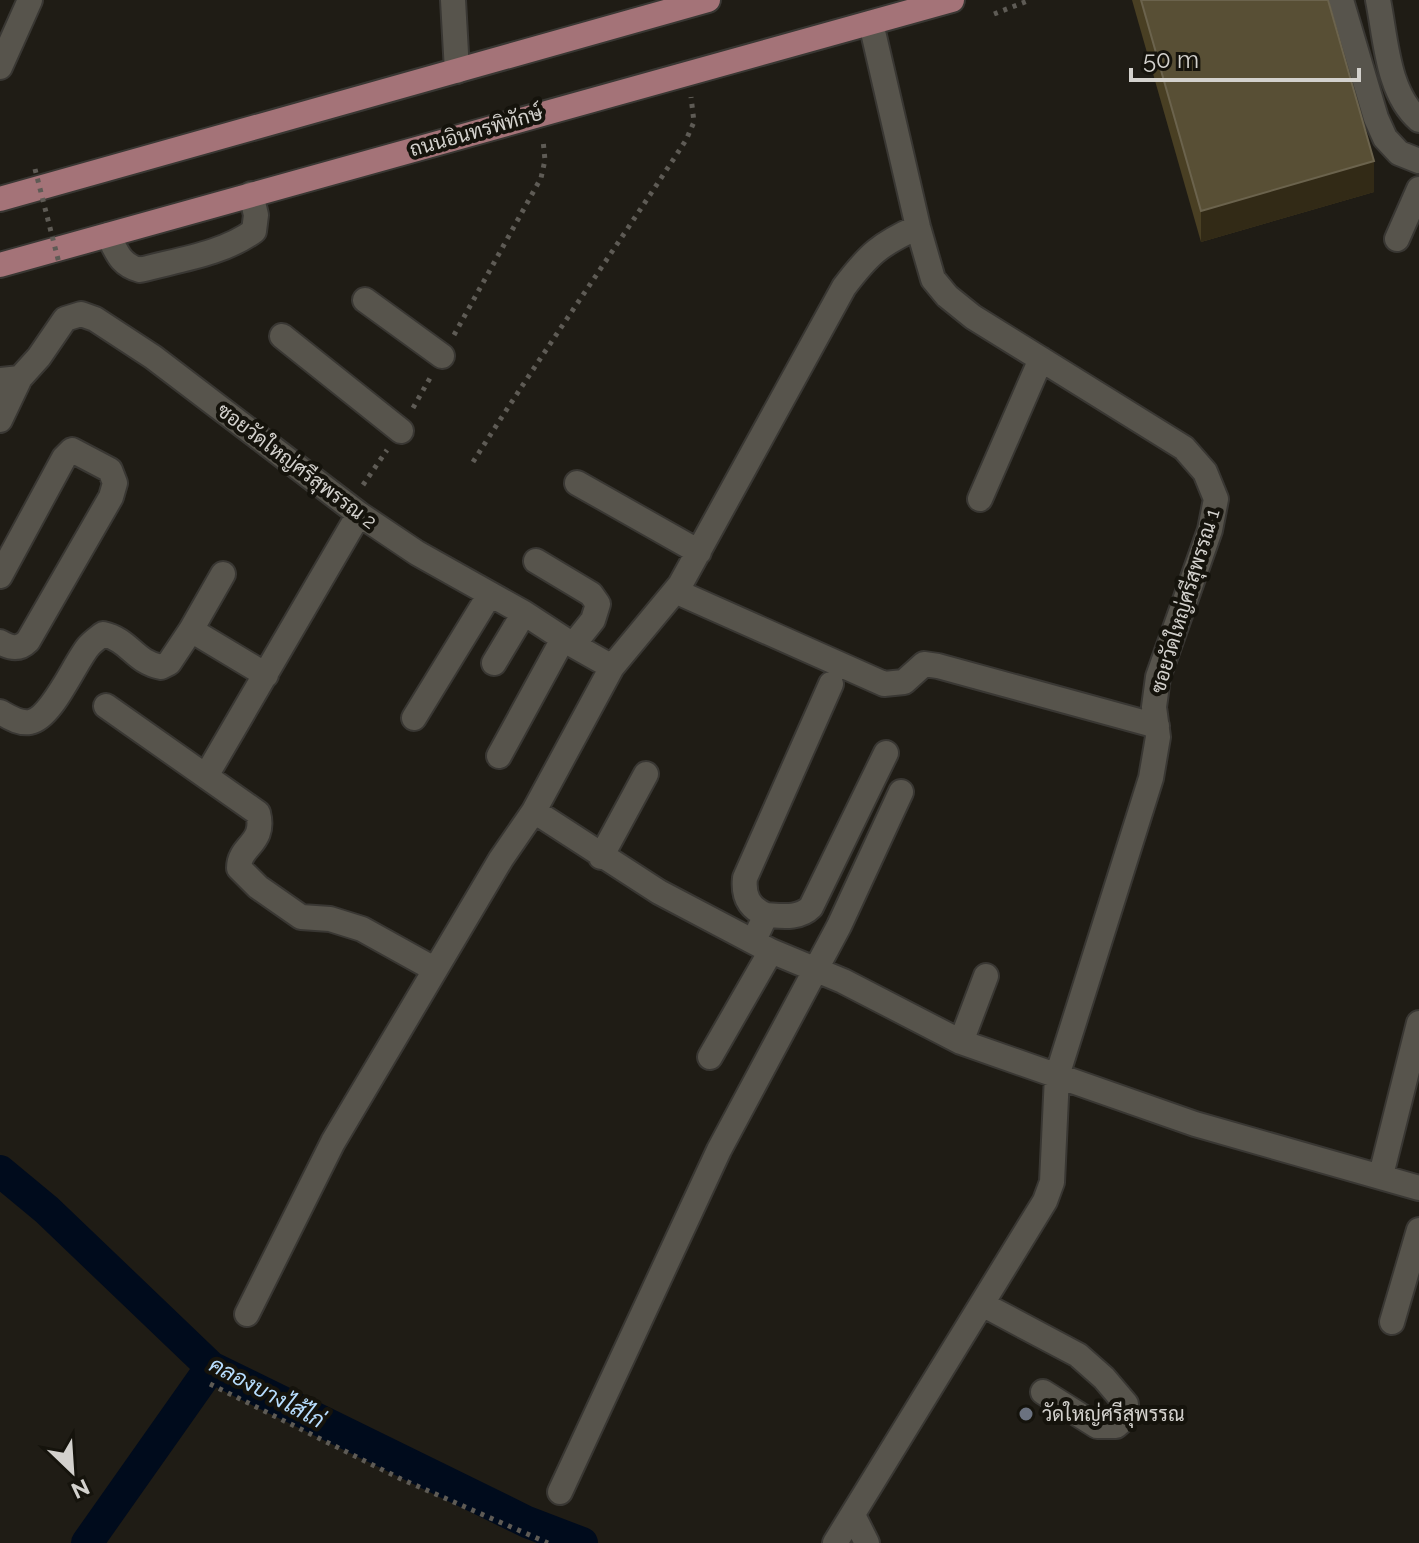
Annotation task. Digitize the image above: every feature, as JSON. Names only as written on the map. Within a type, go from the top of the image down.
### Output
[{"type":"main road","points":[[0,199],[457,71],[642,9],[708,0]]},
{"type":"main road","name":"ถนนอินทรพิทักษ์","points":[[0,265],[952,0]]},
{"type":"street","points":[[0,67],[30,0]]},
{"type":"street","points":[[453,0],[457,71]]},
{"type":"street","points":[[1341,0],[1376,118],[1385,138],[1399,153],[1419,161]]},
{"type":"street","points":[[1378,0],[1397,91],[1419,120]]},
{"type":"street","name":"ซอยวัดใหญ่ศรีสุพรรณ 1","points":[[835,1543],[1045,1201],[1052,1182],[1057,1076],[1151,778],[1158,737],[1154,707],[1158,677],[1210,530],[1216,499],[1205,472],[1184,448],[973,317],[947,296],[933,279],[871,23]]},
{"type":"street","points":[[1397,239],[1419,189]]},
{"type":"street","points":[[108,235],[120,260],[128,267],[140,270],[217,249],[254,231],[256,215],[251,194]]},
{"type":"street","points":[[247,1314],[333,1142],[434,969],[534,811],[612,667],[675,591],[699,552],[844,287],[864,260],[886,241],[918,227]]},
{"type":"street","points":[[365,300],[442,356]]},
{"type":"street","name":"ซอยวัดใหญ่ศรีสุพรรณ 2","points":[[10,379],[39,357],[65,319],[81,314],[95,319],[153,357],[354,510],[417,553],[612,667]]},
{"type":"street","points":[[282,336],[401,431]]},
{"type":"street","points":[[980,499],[1041,359]]},
{"type":"street","points":[[0,420],[10,379]]},
{"type":"street","points":[[0,576],[64,458],[72,450],[110,470],[115,483],[111,497],[28,641],[23,647],[10,648],[0,642]]},
{"type":"street","points":[[577,483],[699,552]]},
{"type":"street","points":[[206,776],[266,675],[354,510]]},
{"type":"street","points":[[499,756],[568,642],[593,620],[598,604],[591,594],[536,561]]},
{"type":"street","points":[[0,712],[27,723],[39,718],[89,647],[103,634],[117,637],[147,665],[161,667],[169,663],[223,574]]},
{"type":"street","points":[[675,591],[884,684],[904,682],[924,664],[938,666],[1157,726]]},
{"type":"street","points":[[414,718],[490,594]]},
{"type":"street","points":[[494,663],[524,613]]},
{"type":"street","points":[[191,630],[266,675]]},
{"type":"street","points":[[831,684],[745,878],[747,902],[766,915],[794,916],[804,914],[811,907],[886,753]]},
{"type":"street","points":[[106,706],[258,813],[262,826],[239,860],[239,868],[258,887],[301,917],[330,919],[362,929],[434,969]]},
{"type":"street","points":[[601,857],[646,774]]},
{"type":"street","points":[[560,1492],[719,1150],[839,926],[901,792]]},
{"type":"street","points":[[534,811],[659,892],[961,1042],[1195,1124],[1419,1188]]},
{"type":"street","points":[[710,1057],[763,946],[766,915]]},
{"type":"street","points":[[961,1042],[986,976]]},
{"type":"street","points":[[1381,1175],[1419,1023]]},
{"type":"street","points":[[1392,1322],[1419,1230]]},
{"type":"street","points":[[982,1304],[1078,1355],[1104,1378],[1126,1404],[1125,1418],[1116,1426],[1097,1426],[1043,1392]]},
{"type":"street","points":[[853,1515],[867,1543]]},
{"type":"path","points":[[994,14],[1030,0]]},
{"type":"path","points":[[473,462],[563,321],[610,257],[686,140],[694,122],[691,96]]},
{"type":"path","points":[[354,510],[541,178],[546,149],[542,137]]},
{"type":"path","points":[[35,169],[59,263]]},
{"type":"path","points":[[210,1384],[401,1479],[548,1543]]},
{"type":"building","points":[[1141,0],[1328,0],[1374,161],[1201,211]]},
{"type":"waterway","name":"คลองบางไส้ไก่","points":[[0,1171],[47,1210],[211,1367],[527,1522],[582,1543]]},
{"type":"waterway","points":[[87,1543],[211,1367]]},
{"type":"place","name":"วัดใหญ่ศรีสุพรรณ","points":[[1026,1414]]}]
